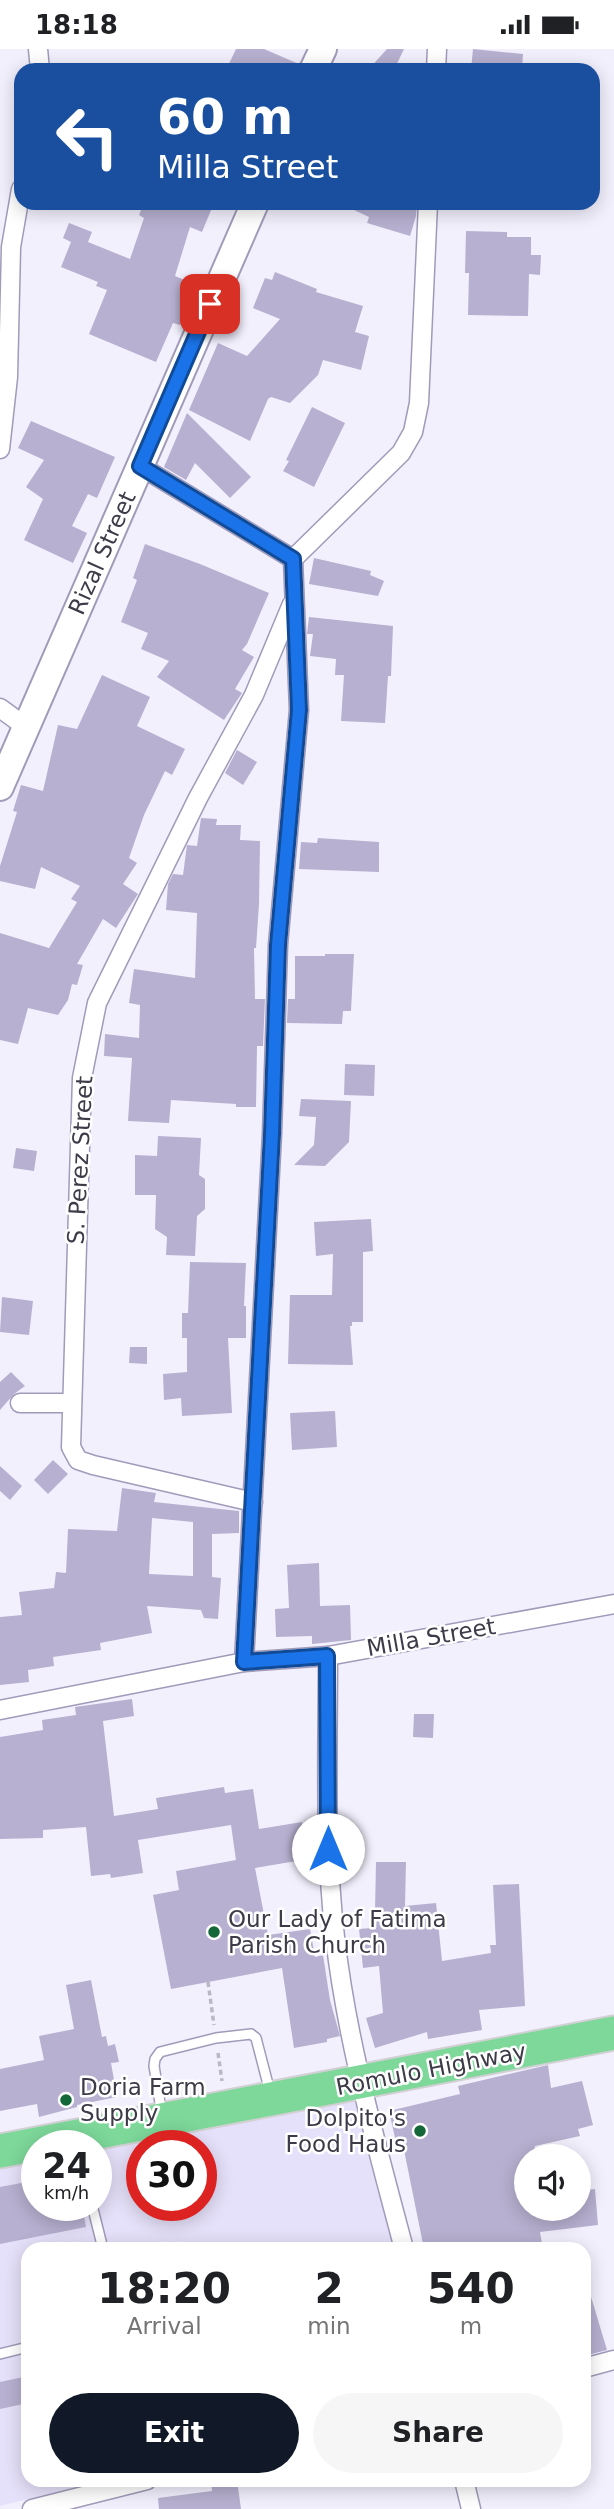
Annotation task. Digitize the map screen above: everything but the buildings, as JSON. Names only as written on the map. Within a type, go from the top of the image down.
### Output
[{"type":"highway","name":"Romulo Highway","points":[[112,2133],[226,2107],[614,2033]]},
{"type":"highway","name":"Romulo Highway","points":[[0,2151],[21,2148]]},
{"type":"street","points":[[0,449],[8,377],[6,247],[16,210]]},
{"type":"street","name":"Rizal Street","points":[[0,787],[252,210]]},
{"type":"street","points":[[244,1662],[272,1134],[278,945],[299,710],[293,559],[401,453],[413,432],[419,404],[428,210]]},
{"type":"street","points":[[140,466],[293,559]]},
{"type":"street","name":"S. Perez Street","points":[[253,1502],[78,1460],[71,1447],[82,1078],[97,1003],[198,798],[254,695],[295,598]]},
{"type":"street","points":[[0,708],[26,727]]},
{"type":"street","points":[[20,1403],[72,1403]]},
{"type":"street","name":"Milla Street","points":[[0,1710],[244,1662],[327,1656],[614,1604]]},
{"type":"street","points":[[327,1656],[330,1875],[335,1938],[360,2083],[402,2242]]},
{"type":"street","points":[[591,2366],[614,2360]]},
{"type":"street","points":[[32,2509],[119,2487]]},
{"type":"street","points":[[466,2487],[471,2509]]},
{"type":"lane","points":[[163,2120],[155,2059],[160,2052],[216,2038],[251,2034],[256,2038],[271,2099]]},
{"type":"lane","points":[[96,2221],[101,2242]]},
{"type":"lane","points":[[0,2354],[21,2349]]},
{"type":"path","points":[[208,1982],[226,2107]]},
{"type":"shaded area","points":[[354,2097],[391,2242],[21,2242],[21,2487],[76,2487],[0,2506],[0,2166],[21,2162],[21,2221],[112,2221],[112,2144],[126,2141],[126,2221],[217,2221],[217,2130],[184,2130]]},
{"type":"place","name":"Our Lady of Fatima Parish Church","points":[[214,1932]]},
{"type":"place","name":"Doria Farm Supply","points":[[66,2100]]},
{"type":"place","name":"Dolpito's Food Haus","points":[[420,2131]]},
{"type":"route","points":[[210,304],[140,466],[293,559],[299,710],[278,945],[272,1134],[244,1662],[327,1656],[328,1849]]}]
